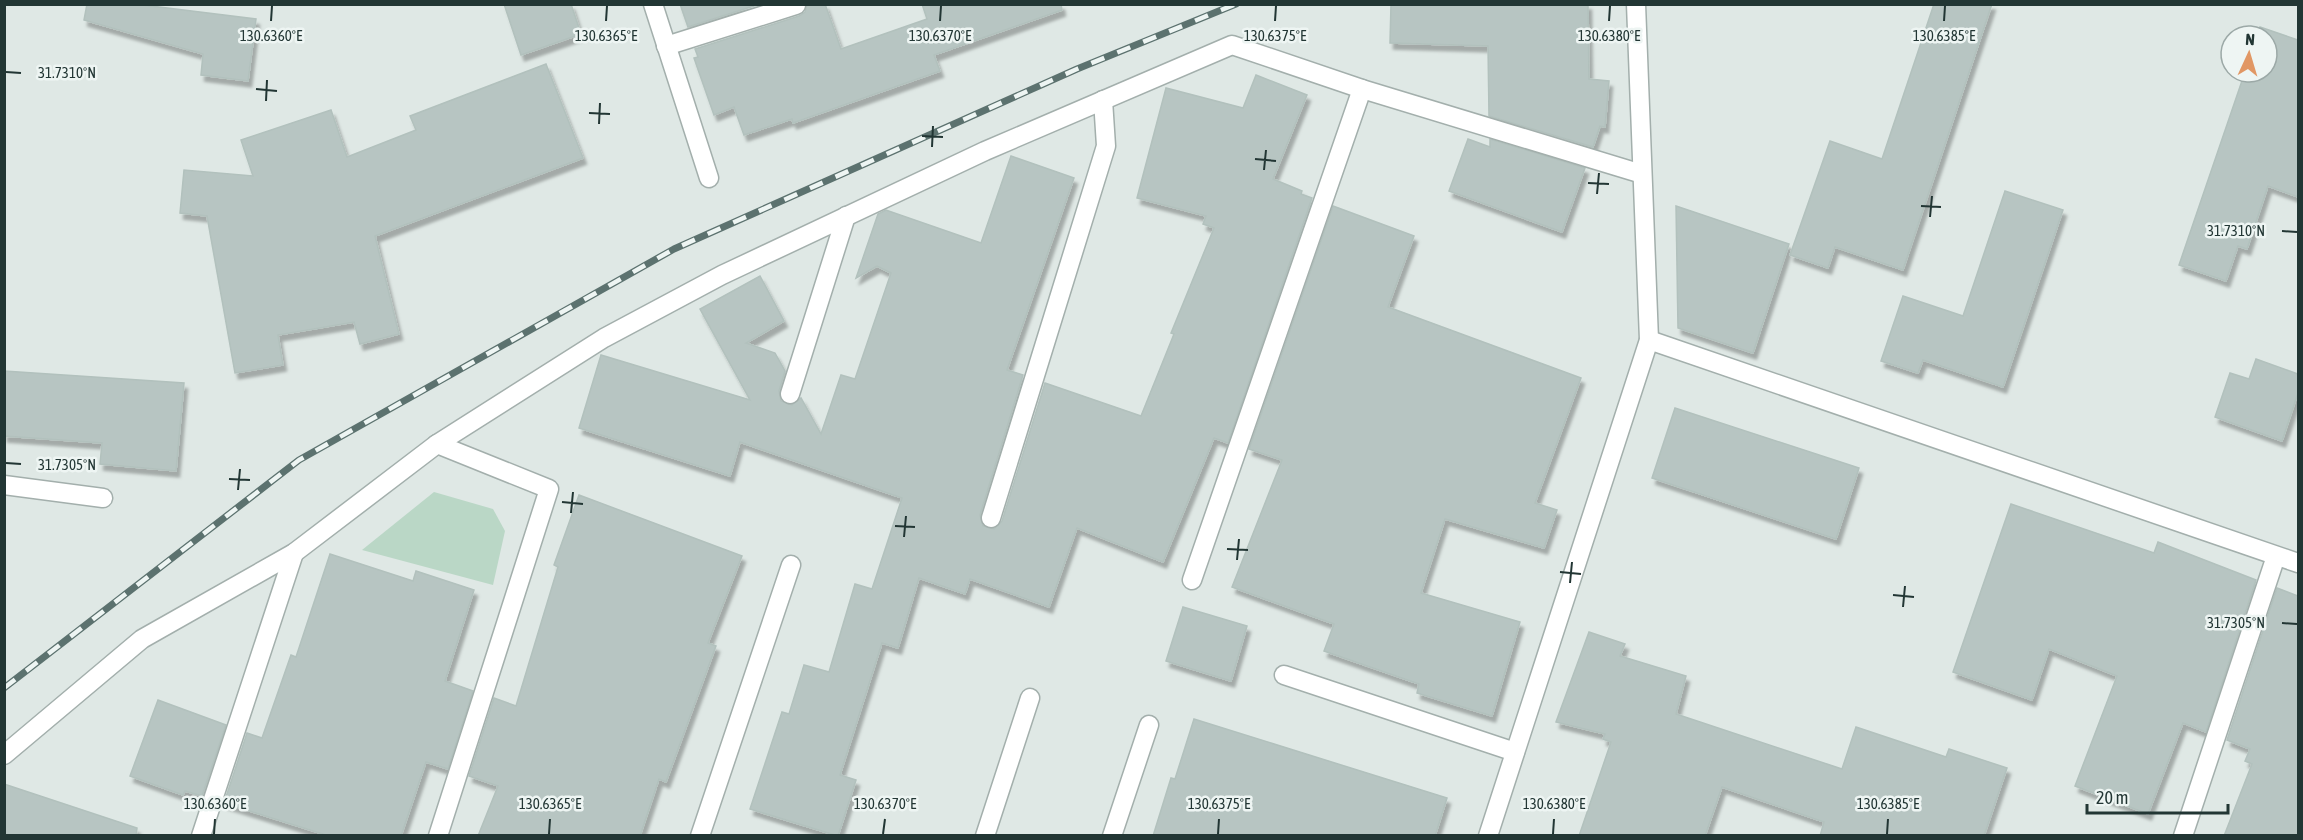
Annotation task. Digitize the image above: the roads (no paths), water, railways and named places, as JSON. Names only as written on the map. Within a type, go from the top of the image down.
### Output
[{"type":"street","points":[[653,4],[709,178]]},
{"type":"street","points":[[1488,836],[1649,340],[1636,4]]},
{"type":"street","points":[[666,46],[796,5]]},
{"type":"street","points":[[4,755],[142,639],[294,553],[437,444],[604,338],[722,275],[985,151],[1232,45],[1362,89],[1642,174]]},
{"type":"street","points":[[1192,580],[1362,89]]},
{"type":"street","points":[[991,518],[1106,146],[1103,100]]},
{"type":"street","points":[[790,394],[846,216]]},
{"type":"street","points":[[1649,340],[2298,563]]},
{"type":"street","points":[[437,444],[549,489],[438,836]]},
{"type":"street","points":[[4,485],[103,498]]},
{"type":"street","points":[[201,836],[294,553]]},
{"type":"street","points":[[2183,836],[2276,556]]},
{"type":"street","points":[[700,836],[790,565]]},
{"type":"street","points":[[1284,675],[1515,752]]},
{"type":"street","points":[[985,836],[1030,698]]},
{"type":"street","points":[[1112,836],[1149,725]]},
{"type":"railway","points":[[4,688],[299,460],[674,249],[1077,69],[1236,4]]}]
